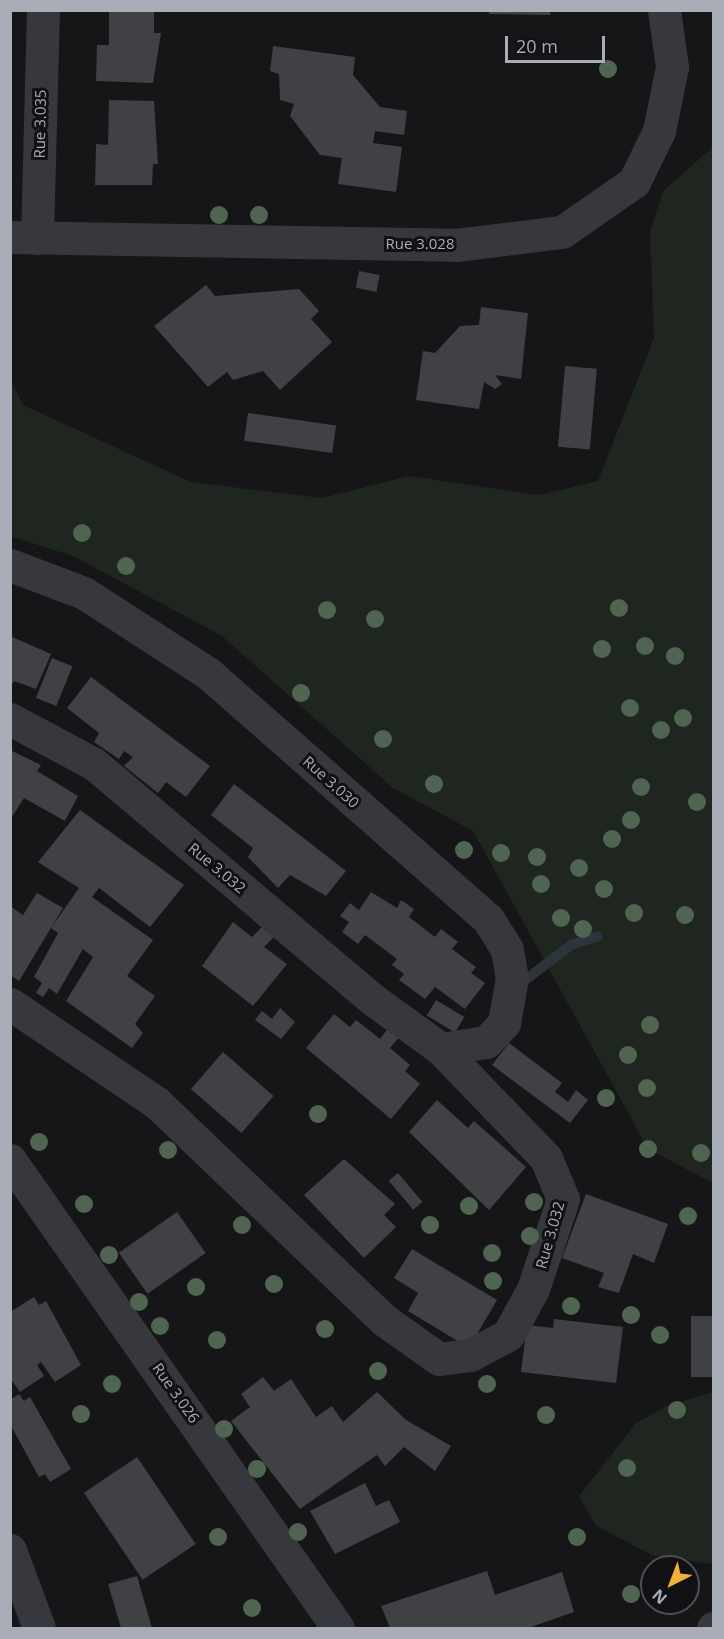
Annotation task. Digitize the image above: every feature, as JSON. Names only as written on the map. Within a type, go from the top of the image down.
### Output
[{"type":"street","name":"Rue 3.035","points":[[24,238],[43,10]]},
{"type":"street","name":"Rue 3.028","points":[[24,238],[456,245],[562,232],[634,182],[659,131],[672,67],[664,10]]},
{"type":"street","name":"Rue 3.030","points":[[10,565],[84,593],[209,674],[488,920],[507,950],[512,978],[504,1023],[486,1042],[441,1049]]},
{"type":"street","name":"Rue 3.032","points":[[10,718],[94,764],[372,999],[441,1049],[546,1158],[563,1199],[533,1289],[508,1335],[470,1354],[440,1359],[384,1320],[157,1103],[10,1004]]},
{"type":"street","name":"Rue 3.026","points":[[10,1160],[338,1629]]},
{"type":"street","points":[[10,1550],[39,1629]]},
{"type":"shaded area","points":[[713,147],[713,1183],[648,1149],[473,831],[393,788],[222,636],[73,556],[10,536],[11,381],[23,405],[191,482],[322,498],[409,476],[539,495],[598,481],[654,338],[650,232],[663,191]]},
{"type":"shaded area","points":[[713,1392],[713,1564],[700,1562],[700,1555],[652,1555],[596,1526],[579,1496],[636,1423],[666,1406]]},
{"type":"building","points":[[109,10],[154,10],[154,33],[161,33],[153,83],[96,81],[97,45],[109,45]]},
{"type":"building","points":[[489,10],[550,10],[550,15],[489,14]]},
{"type":"building","points":[[273,46],[355,57],[353,75],[380,107],[407,111],[404,135],[375,131],[373,143],[402,147],[396,192],[338,184],[342,158],[320,155],[290,116],[294,104],[280,100],[279,74],[270,71]]},
{"type":"building","points":[[109,100],[154,101],[158,164],[153,164],[152,185],[95,185],[96,144],[108,145]]},
{"type":"building","points":[[359,271],[380,275],[376,292],[356,288]]},
{"type":"building","points":[[206,285],[215,296],[299,289],[319,311],[311,319],[332,342],[280,390],[263,371],[233,380],[227,372],[208,387],[154,326]]},
{"type":"building","points":[[481,307],[528,313],[521,379],[495,375],[502,384],[495,389],[484,382],[479,409],[416,400],[423,351],[435,353],[460,326],[479,325]]},
{"type":"building","points":[[565,366],[597,369],[590,449],[558,447]]},
{"type":"building","points":[[248,413],[336,425],[332,453],[244,441]]},
{"type":"building","points":[[10,636],[51,654],[36,689],[14,681],[10,688]]},
{"type":"building","points":[[52,658],[72,666],[56,706],[36,698]]},
{"type":"building","points":[[91,677],[210,766],[186,797],[166,782],[158,793],[124,766],[133,757],[124,751],[119,759],[94,742],[99,733],[67,708]]},
{"type":"building","points":[[10,750],[41,765],[37,771],[78,796],[65,821],[24,798],[10,820]]},
{"type":"building","points":[[234,784],[346,871],[326,896],[290,875],[278,888],[248,857],[253,848],[211,815]]},
{"type":"building","points":[[80,810],[184,885],[150,927],[99,888],[92,897],[153,940],[127,976],[155,996],[135,1024],[143,1033],[132,1048],[66,1001],[93,957],[83,949],[57,994],[49,988],[43,997],[36,993],[42,983],[34,977],[58,933],[51,928],[79,888],[38,862]]},
{"type":"building","points":[[371,892],[397,908],[401,900],[414,909],[409,917],[435,937],[441,929],[458,942],[452,949],[476,967],[471,973],[485,983],[465,1009],[435,987],[425,999],[399,980],[404,974],[392,965],[397,959],[365,935],[358,944],[342,932],[349,922],[340,916],[350,903],[359,910]]},
{"type":"building","points":[[37,893],[63,908],[19,981],[10,975],[10,906],[23,915]]},
{"type":"building","points":[[233,922],[252,937],[262,927],[275,936],[264,947],[287,964],[253,1006],[202,966]]},
{"type":"building","points":[[436,1000],[464,1017],[455,1032],[427,1015]]},
{"type":"building","points":[[280,1008],[295,1022],[281,1039],[255,1020],[262,1011],[272,1019]]},
{"type":"building","points":[[334,1014],[350,1027],[356,1020],[380,1039],[389,1027],[400,1036],[390,1048],[410,1065],[405,1071],[420,1084],[391,1119],[306,1048]]},
{"type":"building","points":[[509,1043],[562,1083],[555,1092],[568,1102],[576,1090],[588,1100],[570,1123],[492,1065]]},
{"type":"building","points":[[223,1052],[274,1096],[241,1133],[191,1089]]},
{"type":"building","points":[[437,1100],[468,1128],[474,1121],[526,1167],[489,1210],[409,1132]]},
{"type":"building","points":[[344,1159],[395,1204],[384,1215],[396,1227],[364,1258],[304,1195]]},
{"type":"building","points":[[398,1173],[422,1202],[413,1210],[389,1181]]},
{"type":"building","points":[[586,1194],[668,1224],[654,1263],[633,1254],[619,1293],[598,1287],[604,1273],[562,1258]]},
{"type":"building","points":[[177,1212],[206,1253],[148,1294],[119,1253]]},
{"type":"building","points":[[412,1249],[497,1300],[469,1348],[408,1311],[418,1293],[394,1278]]},
{"type":"building","points":[[34,1297],[39,1305],[46,1301],[81,1365],[55,1382],[41,1362],[37,1365],[44,1376],[20,1392],[10,1378],[10,1312]]},
{"type":"building","points":[[691,1316],[714,1316],[714,1377],[691,1377]]},
{"type":"building","points":[[554,1319],[623,1327],[616,1383],[521,1372],[527,1325],[553,1328]]},
{"type":"building","points":[[263,1377],[274,1391],[291,1379],[316,1417],[332,1406],[343,1422],[377,1392],[406,1420],[451,1446],[435,1471],[404,1447],[385,1466],[377,1455],[300,1509],[231,1421],[250,1407],[241,1394]]},
{"type":"building","points":[[19,1394],[24,1401],[30,1397],[71,1469],[50,1482],[45,1474],[39,1477],[10,1424],[10,1400]]},
{"type":"building","points":[[137,1457],[196,1544],[143,1580],[84,1493]]},
{"type":"building","points":[[365,1483],[376,1506],[389,1500],[400,1522],[335,1554],[310,1511]]},
{"type":"building","points":[[487,1571],[495,1595],[562,1572],[574,1612],[528,1628],[390,1628],[381,1606]]},
{"type":"building","points":[[137,1576],[152,1628],[121,1628],[108,1584]]},
{"type":"waterway","points":[[520,984],[571,945],[598,936]]}]
